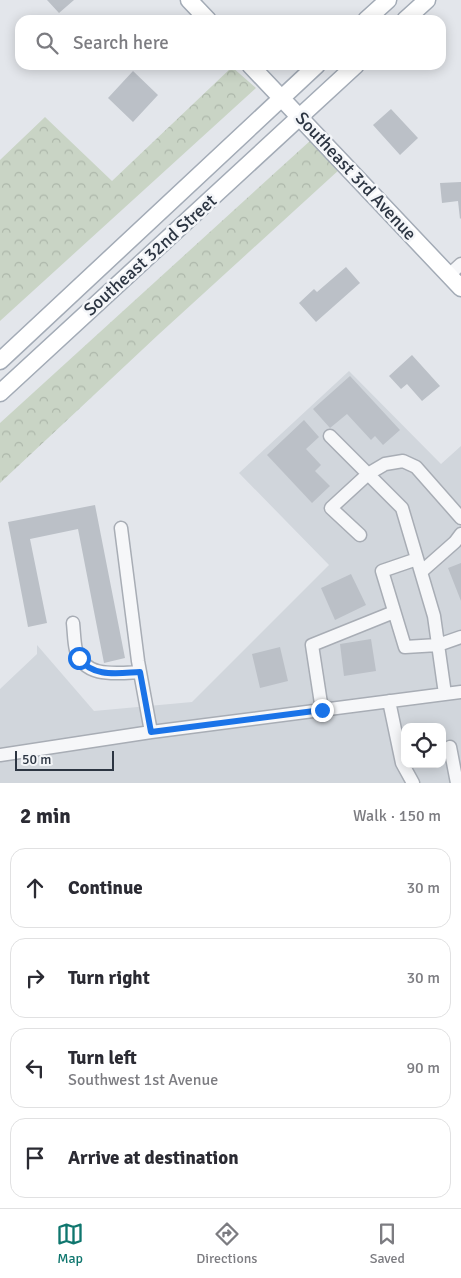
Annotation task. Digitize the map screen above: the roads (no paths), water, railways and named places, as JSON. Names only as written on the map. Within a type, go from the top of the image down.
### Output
[{"type":"main road","points":[[189,0],[203,15]]},
{"type":"main road","points":[[372,15],[388,0]]},
{"type":"main road","points":[[412,15],[428,0]]},
{"type":"main road","name":"Southeast 3rd Avenue","points":[[255,70],[455,270],[461,288]]},
{"type":"main road","name":"Southeast 32nd Street","points":[[0,361],[312,70]]},
{"type":"main road","name":"Southeast 32nd Street","points":[[0,392],[351,70]]},
{"type":"street","points":[[330,436],[402,508],[434,616],[445,694]]},
{"type":"street","points":[[360,535],[331,508],[368,474],[385,464],[403,461],[416,467],[461,518]]},
{"type":"street","points":[[121,528],[140,672],[151,732]]},
{"type":"street","points":[[421,572],[455,542],[461,534]]},
{"type":"street","points":[[417,559],[382,571],[404,647],[438,645],[461,637]]},
{"type":"street","points":[[322,710],[312,644],[394,612]]},
{"type":"street","points":[[73,623],[76,650],[84,665],[99,672],[140,672]]},
{"type":"street","points":[[0,755],[151,732],[461,692]]},
{"type":"street","points":[[389,701],[402,763],[413,783]]},
{"type":"street","points":[[450,747],[457,783]]}]
